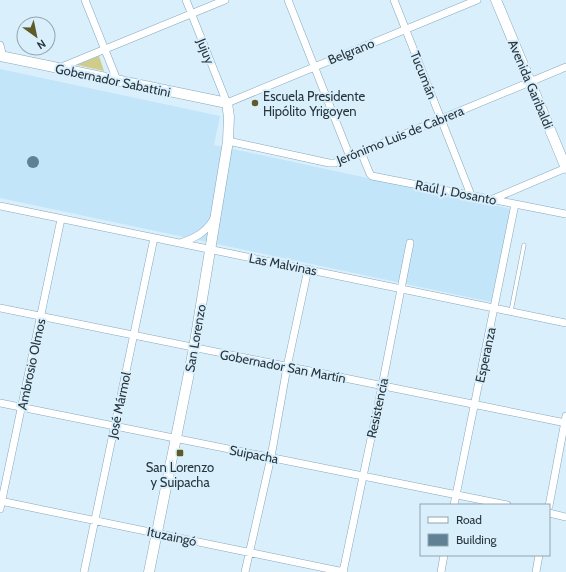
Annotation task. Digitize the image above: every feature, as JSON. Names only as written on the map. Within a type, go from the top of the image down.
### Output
[{"type":"main road","name":"Avenida Garibaldi","points":[[496,0],[566,168]]},
{"type":"main road","name":"Gobernador Sabattini","points":[[1,56],[227,103]]},
{"type":"main road","name":"San Lorenzo","points":[[149,572],[194,348],[216,217],[228,141],[229,117],[227,103]]},
{"type":"street","points":[[86,0],[117,80]]},
{"type":"street","name":"Jujuy","points":[[186,0],[227,103]]},
{"type":"street","points":[[59,68],[226,0]]},
{"type":"street","points":[[288,0],[350,157]]},
{"type":"street","name":"Tucumán","points":[[394,0],[471,194]]},
{"type":"street","name":"Belgrano","points":[[227,103],[476,0]]},
{"type":"street","points":[[0,45],[1,56]]},
{"type":"street","name":"Jerónimo Luis de Cabrera","points":[[228,141],[335,163],[566,67]]},
{"type":"street","name":"Raúl J. Dosanto","points":[[361,152],[372,176],[471,194],[566,214]]},
{"type":"street","points":[[493,199],[566,168]]},
{"type":"street","name":"Esperanza","points":[[454,504],[516,204]]},
{"type":"street","name":"Las Malvinas","points":[[0,206],[566,323]]},
{"type":"street","points":[[179,243],[204,232],[216,217]]},
{"type":"street","name":"Ambrosio Olmos","points":[[0,509],[61,219]]},
{"type":"street","name":"José Mármol","points":[[84,572],[154,238]]},
{"type":"street","name":"Resistencia","points":[[343,572],[410,243]]},
{"type":"street","points":[[245,572],[271,457],[287,367],[308,269]]},
{"type":"street","name":"Gobernador San Martín","points":[[0,308],[474,405],[566,421]]},
{"type":"street","name":"Suipacha","points":[[0,403],[502,504]]},
{"type":"street","points":[[549,504],[566,421]]},
{"type":"street","name":"Ituzaingó","points":[[1,501],[343,572]]},
{"type":"street","points":[[550,513],[566,517]]},
{"type":"street","points":[[441,572],[444,556]]},
{"type":"street","points":[[536,572],[539,556]]},
{"type":"lane","points":[[511,311],[524,245]]},
{"type":"shaded area","points":[[99,56],[104,71],[77,65]]},
{"type":"shaded area","points":[[0,69],[220,116],[214,145],[511,209],[491,302],[0,198]]},
{"type":"building","points":[[33,156],[37,158],[39,162],[37,166],[33,168],[29,166],[27,162],[29,158]]},
{"type":"place","name":"Escuela Presidente Hipólito Yrigoyen","points":[[255,103]]},
{"type":"place","name":"San Lorenzo y Suipacha","points":[[180,453]]}]
